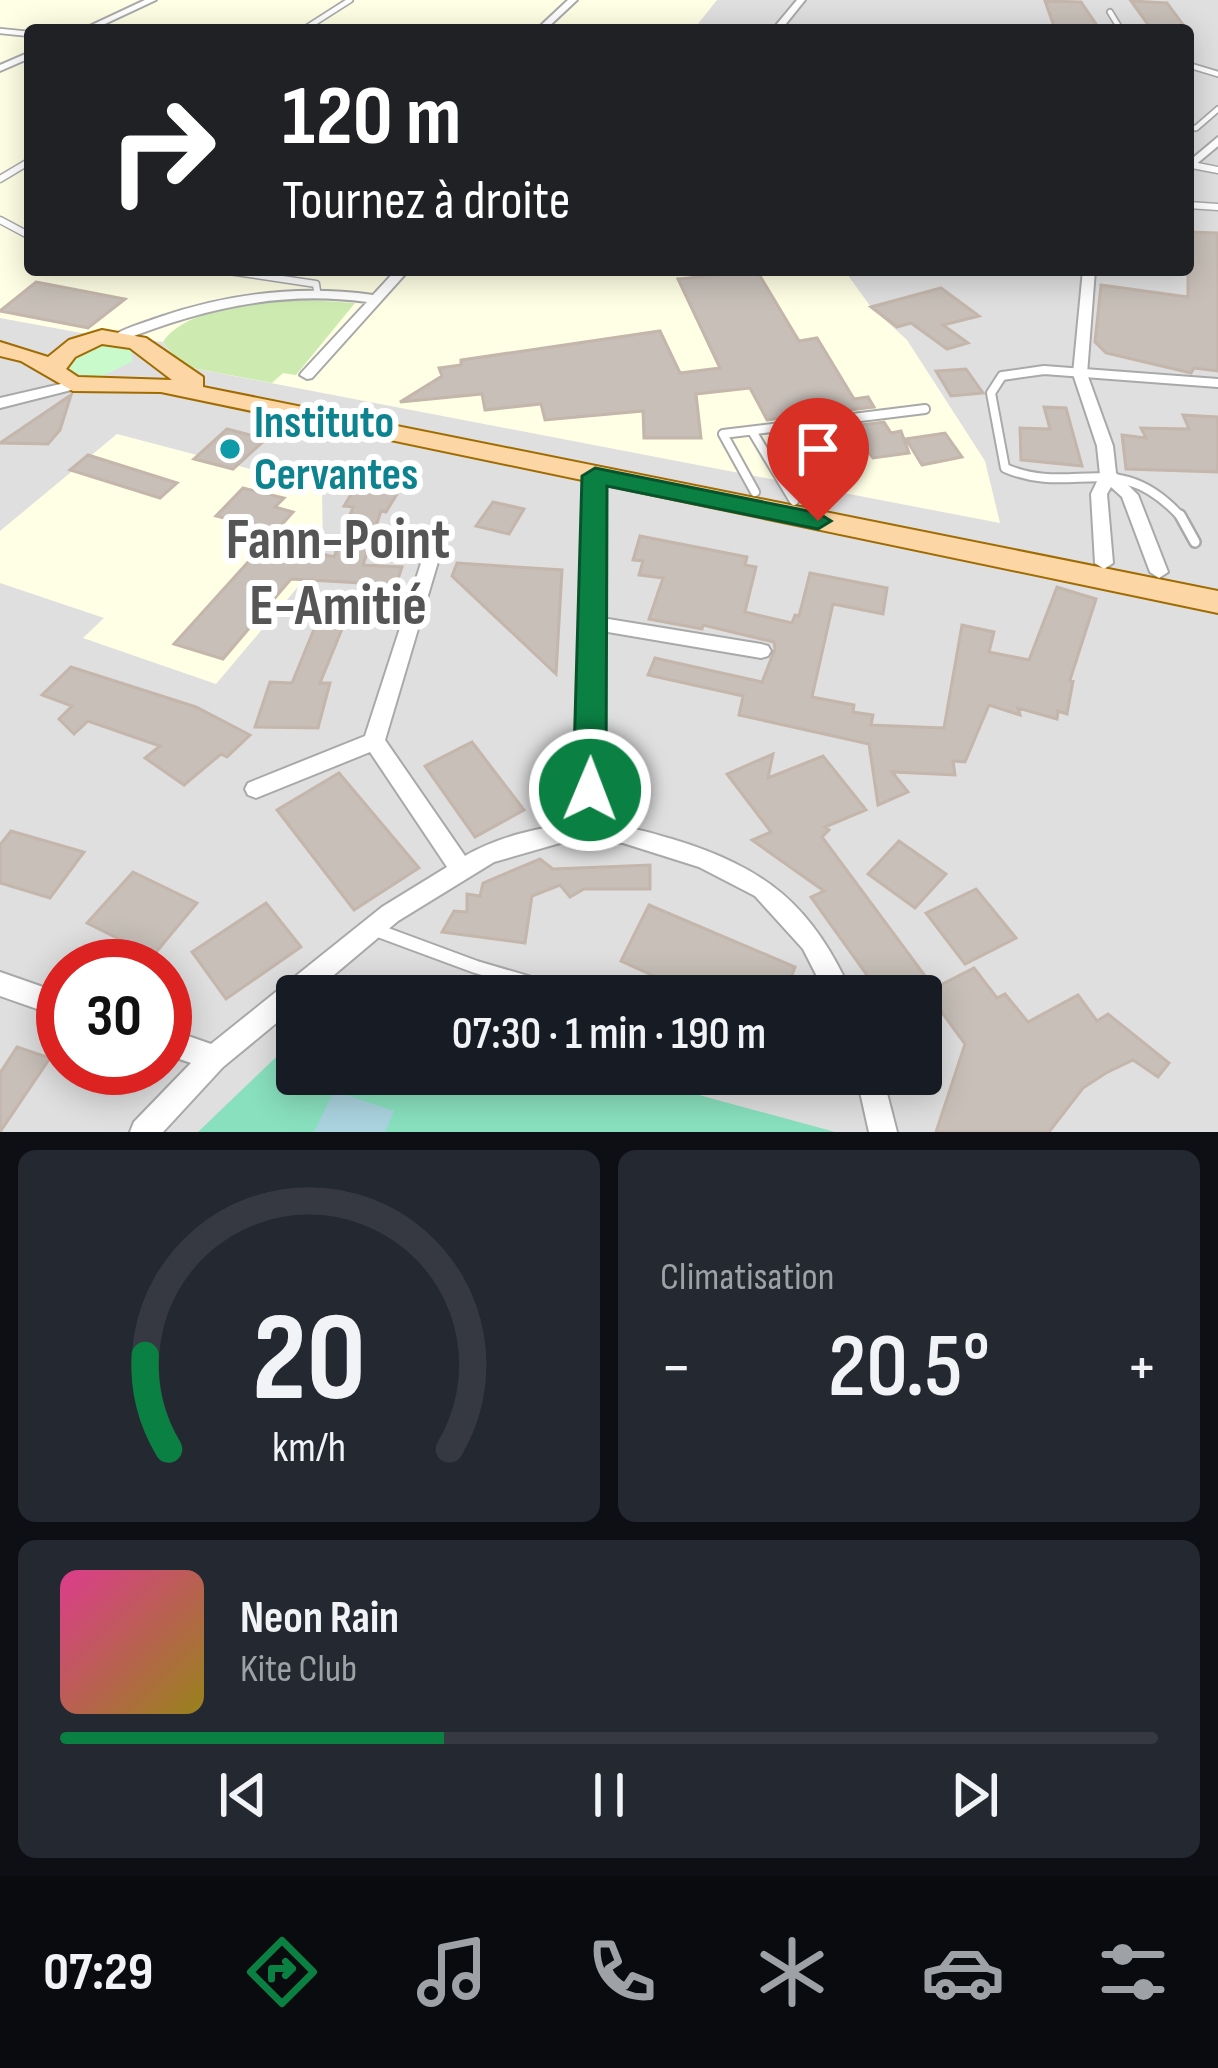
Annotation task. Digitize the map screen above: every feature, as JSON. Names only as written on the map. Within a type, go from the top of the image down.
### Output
[{"type":"main road","points":[[0,334],[105,339],[143,347],[176,373],[228,391],[1218,584]]},
{"type":"main road","points":[[71,378],[65,352],[105,339]]},
{"type":"main road","points":[[71,378],[132,372],[142,363],[143,347]]},
{"type":"main road","points":[[0,349],[29,356],[71,378],[161,385],[1218,602]]},
{"type":"street","points":[[98,24],[152,0]]},
{"type":"street","points":[[547,24],[573,0]]},
{"type":"street","points":[[781,24],[801,0]]},
{"type":"street","points":[[1194,162],[1218,140]]},
{"type":"street","points":[[307,375],[397,276]]},
{"type":"street","points":[[1088,276],[1080,374],[1105,446],[1108,475],[1099,494],[1104,563]]},
{"type":"street","points":[[105,339],[182,313],[266,294],[317,291],[376,299]]},
{"type":"street","points":[[143,347],[182,313]]},
{"type":"street","points":[[0,401],[71,378]]},
{"type":"street","points":[[0,401],[71,378]]},
{"type":"street","points":[[1108,475],[1130,495],[1159,572]]},
{"type":"street","points":[[589,832],[595,476]]},
{"type":"street","points":[[374,741],[430,555]]},
{"type":"street","points":[[592,623],[761,651]]},
{"type":"street","points":[[256,789],[374,741]]},
{"type":"street","points":[[374,741],[461,868]]},
{"type":"street","points":[[144,1132],[214,1058],[371,928],[461,868],[516,845],[589,832],[622,834],[705,860],[763,889],[812,941],[829,975]]},
{"type":"street","points":[[0,984],[36,997]]},
{"type":"street","points":[[192,1050],[214,1058]]},
{"type":"street","points":[[874,1095],[883,1132]]},
{"type":"lane","points":[[312,24],[350,0]]},
{"type":"lane","points":[[1110,12],[1117,24]]},
{"type":"lane","points":[[1194,128],[1218,109]]},
{"type":"lane","points":[[262,276],[316,284],[317,291]]},
{"type":"lane","points":[[1195,542],[1191,528],[1162,497],[1108,475],[1024,478],[1004,469],[991,393],[1002,376],[1044,370],[1218,383]]},
{"type":"lane","points":[[755,492],[723,434],[925,409]]},
{"type":"lane","points":[[752,431],[794,501]]},
{"type":"lane","points":[[371,928],[503,975]]},
{"type":"shaded area","points":[[0,0],[1218,0],[1218,1132],[0,1132]]},
{"type":"shaded area","points":[[0,0],[717,0],[698,24],[24,24],[24,276],[848,276],[871,307],[907,340],[985,461],[1000,523],[182,366],[163,342],[0,318]]},
{"type":"shaded area","points":[[117,434],[322,488],[323,557],[216,684],[83,638],[104,618],[0,583],[0,531]]},
{"type":"green space","points":[[306,300],[355,303],[296,375],[283,373],[272,383],[182,366],[163,342],[174,330],[208,313]]},
{"type":"green space","points":[[102,344],[132,349],[132,362],[98,378],[68,373],[67,359]]},
{"type":"green space","points":[[276,1057],[276,1095],[699,1095],[835,1132],[198,1132]]},
{"type":"water","points":[[332,1095],[394,1111],[385,1132],[314,1132]]},
{"type":"building","points":[[1045,1],[1081,2],[1096,24],[1053,24]]},
{"type":"building","points":[[1131,1],[1167,3],[1183,24],[1148,24]]},
{"type":"building","points":[[1194,232],[1218,233],[1218,371],[1194,368],[1191,373],[1106,353],[1095,342],[1101,285],[1188,297],[1188,276],[1194,276]]},
{"type":"building","points":[[760,276],[799,341],[817,338],[854,399],[868,397],[874,407],[767,420],[750,388],[696,394],[701,438],[644,438],[643,411],[545,420],[541,404],[485,410],[482,394],[400,402],[442,376],[439,368],[461,365],[461,360],[660,331],[680,373],[720,368],[678,279]]},
{"type":"building","points":[[36,282],[125,299],[88,328],[0,311]]},
{"type":"building","points":[[941,288],[979,316],[943,325],[968,343],[947,349],[911,323],[897,327],[871,307]]},
{"type":"building","points":[[966,369],[983,393],[951,396],[936,371]]},
{"type":"building","points":[[71,395],[60,430],[48,444],[0,443]]},
{"type":"building","points":[[1044,407],[1066,408],[1082,466],[1021,460],[1020,428],[1050,429]]},
{"type":"building","points":[[1183,415],[1218,417],[1218,472],[1126,469],[1122,435],[1146,438],[1141,428],[1189,429]]},
{"type":"building","points":[[884,422],[891,433],[901,431],[909,453],[873,458],[866,449],[826,455],[812,431]]},
{"type":"building","name":"Instituto Cervantes","points":[[227,429],[266,439],[233,469],[194,459]]},
{"type":"building","points":[[945,433],[962,457],[922,465],[906,439]]},
{"type":"building","points":[[88,455],[177,483],[160,498],[70,470]]},
{"type":"building","points":[[243,488],[284,498],[275,507],[293,512],[276,531],[216,516]]},
{"type":"building","points":[[355,488],[397,494],[386,512],[381,511],[363,565],[402,567],[396,585],[291,579],[223,659],[174,644],[268,540],[334,557],[353,507],[344,506]]},
{"type":"building","points":[[493,502],[524,509],[509,534],[476,526]]},
{"type":"building","points":[[640,536],[747,557],[745,565],[756,567],[745,612],[792,623],[799,616],[810,573],[887,588],[883,614],[833,604],[812,697],[854,705],[853,712],[873,715],[871,725],[944,728],[962,625],[994,632],[989,652],[1029,660],[1057,587],[1096,599],[1070,680],[1067,714],[1058,711],[1057,719],[1018,708],[1020,715],[989,705],[965,762],[953,761],[955,775],[892,772],[908,792],[878,805],[869,744],[739,715],[743,696],[648,675],[655,658],[762,682],[775,649],[774,642],[703,625],[702,629],[649,619],[663,578],[639,575],[643,561],[633,560]]},
{"type":"building","points":[[457,563],[562,570],[556,674],[452,576]]},
{"type":"building","points":[[319,617],[346,619],[320,683],[330,683],[318,728],[255,727],[270,682],[292,683]]},
{"type":"building","points":[[71,667],[196,707],[250,735],[227,757],[221,754],[184,785],[145,758],[160,746],[88,721],[74,734],[59,719],[72,706],[42,695]]},
{"type":"building","points":[[472,742],[524,810],[475,837],[425,766]]},
{"type":"building","points":[[773,754],[768,778],[823,756],[866,810],[825,827],[829,830],[822,837],[924,975],[867,975],[811,897],[824,891],[752,840],[771,832],[727,774]]},
{"type":"building","points":[[339,773],[419,868],[354,910],[277,810]]},
{"type":"building","points":[[11,831],[84,852],[50,898],[0,883],[0,845]]},
{"type":"building","points":[[899,841],[946,874],[915,908],[868,874]]},
{"type":"building","points":[[540,859],[553,869],[650,865],[650,889],[584,889],[570,897],[560,885],[532,896],[525,943],[442,932],[454,911],[467,912],[467,894],[480,896],[483,883]]},
{"type":"building","points":[[133,872],[197,903],[167,939],[119,939],[87,923]]},
{"type":"building","points":[[976,889],[1016,938],[965,964],[926,913]]},
{"type":"building","points":[[266,903],[301,947],[226,999],[192,952]]},
{"type":"building","points":[[649,905],[795,967],[792,975],[652,975],[621,961]]},
{"type":"building","points":[[974,968],[997,998],[1005,994],[1028,1022],[1078,995],[1097,1021],[1108,1014],[1169,1063],[1158,1077],[1133,1060],[1106,1073],[1083,1088],[1049,1132],[936,1132],[965,1044],[942,1013],[942,984]]},
{"type":"building","points":[[17,1047],[36,1053],[36,1079],[0,1132],[0,1073]]},
{"type":"place","name":"Instituto Cervantes","points":[[230,449]]},
{"type":"district","name":"Fann-Point E-Amitié","points":[[338,574]]},
{"type":"route","points":[[590,790],[595,476],[818,521]]}]
